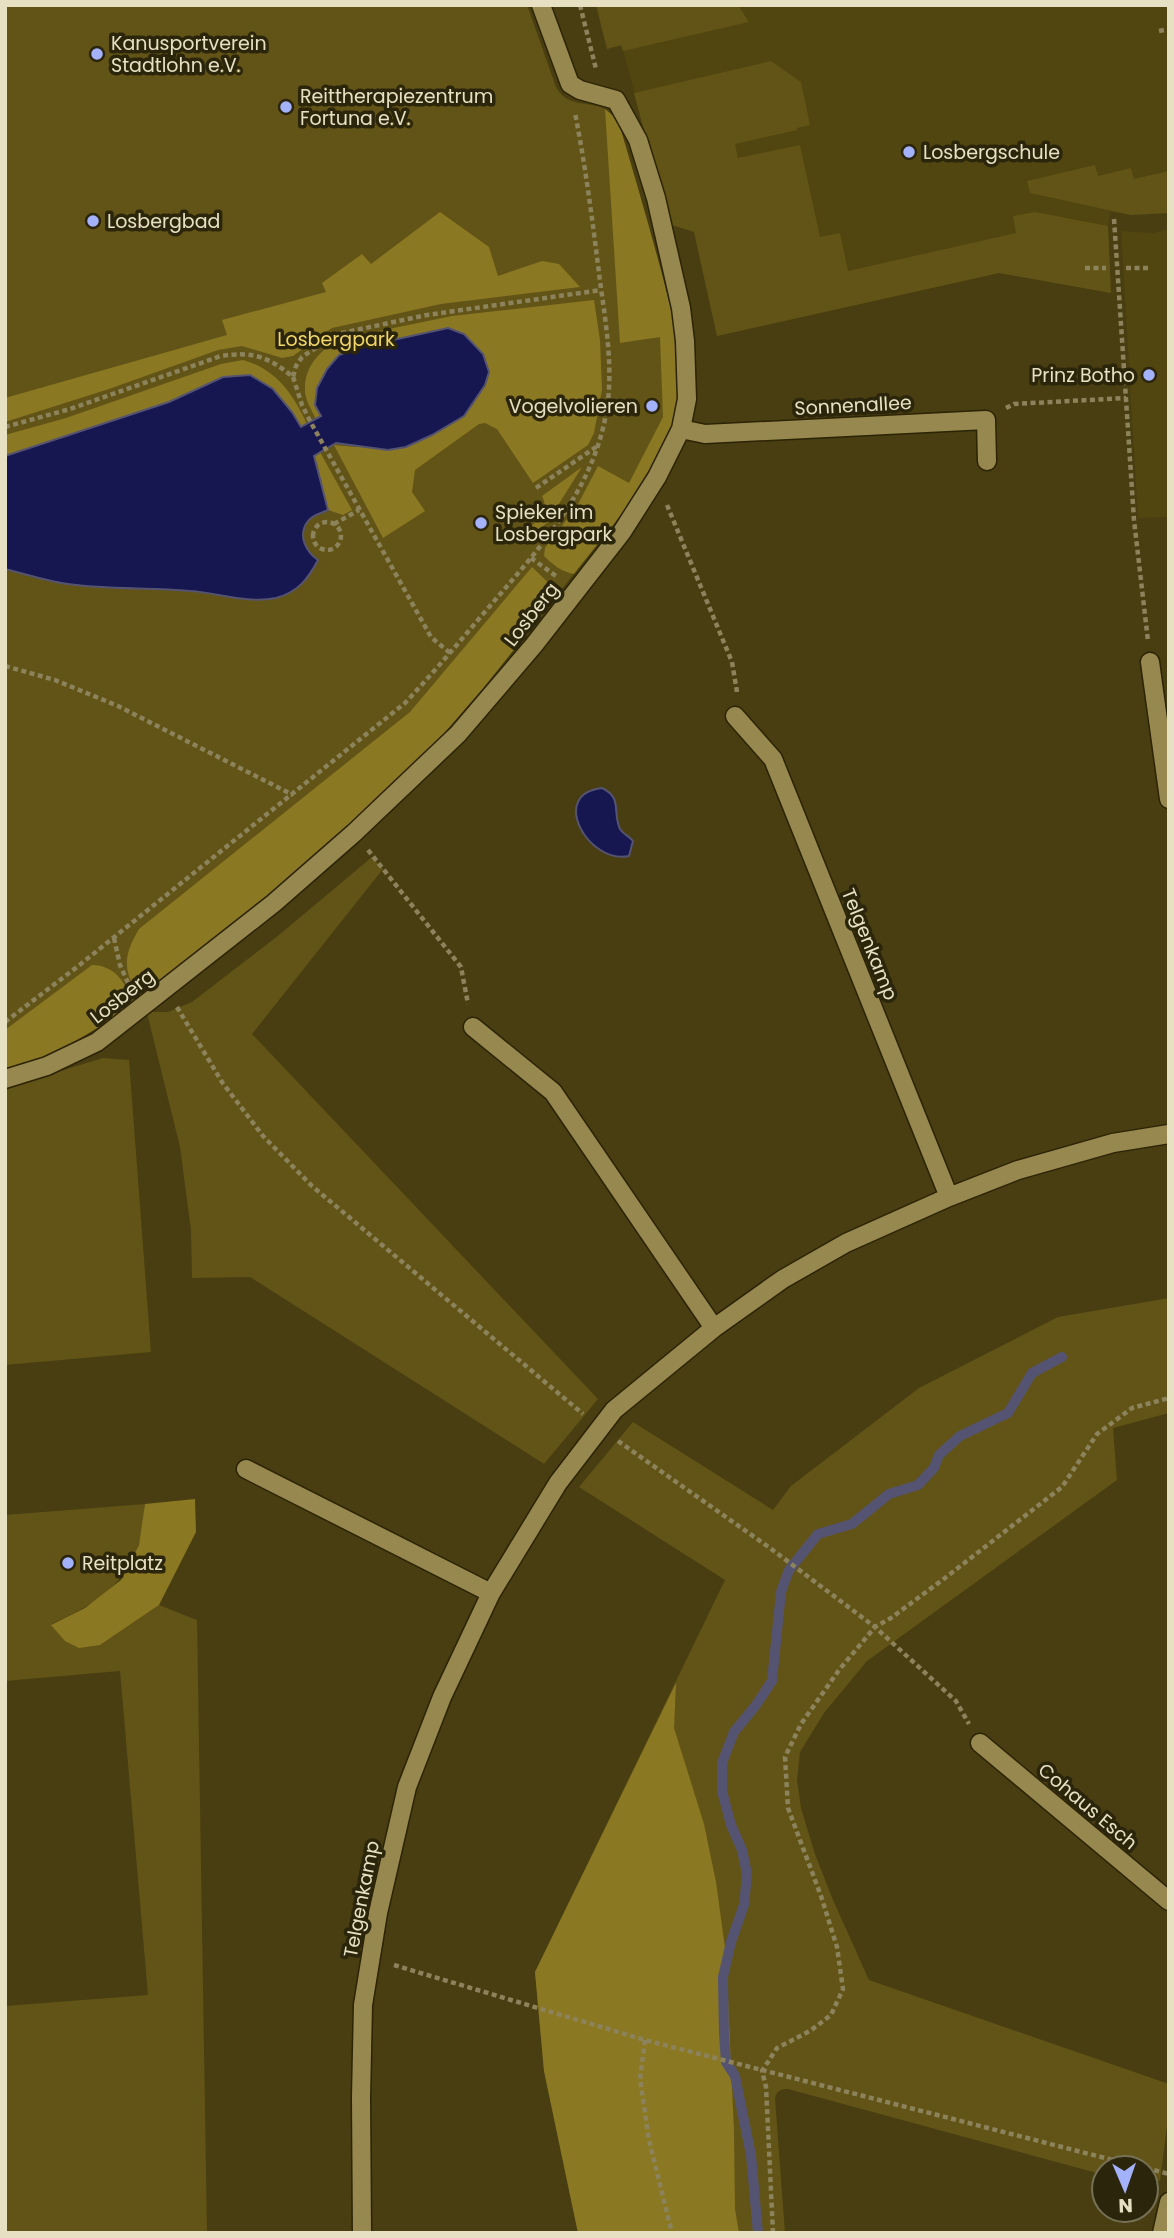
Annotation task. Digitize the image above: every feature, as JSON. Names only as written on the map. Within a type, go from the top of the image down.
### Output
[{"type":"street","points":[[541,5],[570,84]]},
{"type":"street","name":"Losberg","points":[[5,1079],[47,1066],[97,1042],[274,903],[354,833],[458,734],[534,645],[622,532],[657,477],[681,429],[687,399],[681,308],[656,198],[638,140],[616,100],[580,90],[570,84]]},
{"type":"street","points":[[986,420],[988,461]]},
{"type":"street","name":"Sonnenallee","points":[[681,429],[705,434],[986,420]]},
{"type":"street","points":[[1150,662],[1169,799]]},
{"type":"street","name":"Telgenkamp","points":[[735,716],[773,759],[949,1197]]},
{"type":"street","points":[[473,1027],[552,1092],[714,1328]]},
{"type":"street","name":"Telgenkamp","points":[[362,2233],[363,2005],[370,1958],[407,1787],[442,1698],[491,1593],[558,1483],[599,1427],[614,1410],[714,1328],[783,1279],[836,1249],[949,1197],[1030,1166],[1113,1143],[1169,1134]]},
{"type":"street","points":[[246,1469],[491,1593]]},
{"type":"street","name":"Cohaus Esch","points":[[980,1743],[1169,1901]]},
{"type":"street","points":[[1162,2233],[1169,2202]]},
{"type":"path","points":[[580,5],[596,70]]},
{"type":"path","points":[[1159,31],[1169,29]]},
{"type":"path","points":[[5,1021],[114,938],[405,703],[556,528],[587,474],[597,446],[606,413],[610,362],[586,169],[570,84]]},
{"type":"path","points":[[1114,219],[1134,520],[1150,662]]},
{"type":"path","points":[[1085,268],[1106,268]]},
{"type":"path","points":[[1126,268],[1149,268]]},
{"type":"path","points":[[450,653],[431,637],[310,421],[293,377],[296,366],[302,357],[337,334],[427,315],[601,290]]},
{"type":"path","points":[[5,427],[70,409],[221,356],[242,353],[257,356],[277,364],[293,377]]},
{"type":"path","points":[[986,420],[1014,404],[1126,398]]},
{"type":"path","points":[[536,488],[597,446]]},
{"type":"path","points":[[667,504],[732,662],[737,688],[735,716]]},
{"type":"path","points":[[334,524],[341,533],[341,541],[337,548],[321,550],[312,537],[319,524],[334,524],[359,510]]},
{"type":"path","points":[[5,666],[55,680],[118,706],[293,795]]},
{"type":"path","points":[[354,833],[461,967],[473,1027]]},
{"type":"path","points":[[114,938],[120,965],[141,1008]]},
{"type":"path","points":[[165,989],[222,1082],[271,1145],[312,1186],[599,1427],[770,1548],[875,1627],[956,1701],[980,1743]]},
{"type":"path","points":[[773,2233],[766,2087],[762,2071],[777,2048],[810,2031],[831,2015],[842,1989],[837,1947],[788,1808],[785,1757],[801,1724],[839,1670],[875,1627],[946,1578],[1062,1487],[1097,1434],[1132,1408],[1169,1398]]},
{"type":"path","points":[[370,1958],[736,2065],[1090,2154]]},
{"type":"path","points":[[645,2040],[640,2080],[649,2140],[672,2233]]},
{"type":"shaded area","name":"Losbergschule","points":[[596,5],[1169,5],[1169,213],[1131,215],[1110,212],[1108,227],[1111,293],[999,273],[717,336],[694,232],[669,224],[622,46],[607,49]]},
{"type":"shaded area","points":[[605,109],[618,120],[670,304],[678,346],[680,389],[673,430],[655,466],[629,505],[574,574],[562,570],[547,559],[544,556],[545,548],[577,506],[598,466],[629,483],[663,417],[660,337],[620,343]]},
{"type":"shaded area","points":[[440,212],[489,247],[498,276],[542,261],[559,264],[580,287],[441,304],[332,328],[293,356],[282,358],[242,346],[218,350],[5,422],[5,398],[227,335],[222,320],[326,292],[322,283],[362,254],[371,264]]},
{"type":"shaded area","name":"Prinz Botho","points":[[1169,229],[1169,517],[1138,518],[1121,231],[1154,233]]},
{"type":"shaded area","points":[[594,300],[600,340],[602,390],[594,433],[588,445],[533,483],[497,429],[485,423],[479,424],[415,470],[412,492],[425,511],[383,538],[334,445],[356,447],[432,435],[464,416],[474,403],[464,334],[448,328],[361,347],[321,416],[316,419],[307,400],[305,387],[308,371],[318,356],[330,345],[345,338],[452,316]]},
{"type":"shaded area","points":[[448,328],[464,334],[483,354],[489,372],[485,385],[464,416],[406,447],[388,450],[336,443],[314,456],[328,510],[312,517],[305,526],[304,543],[318,560],[306,579],[290,592],[265,600],[244,599],[191,591],[68,584],[5,569],[5,456],[169,402],[223,377],[250,375],[273,389],[301,427],[321,416],[315,405],[317,388],[327,369],[339,355],[361,347]]},
{"type":"shaded area","points":[[243,360],[265,370],[282,384],[307,424],[300,427],[292,412],[273,389],[250,375],[223,377],[170,402],[5,456],[5,435],[66,418],[221,364]]},
{"type":"shaded area","points":[[320,452],[352,510],[343,515],[328,510],[313,456]]},
{"type":"shaded area","points":[[582,467],[547,523],[523,543],[518,535],[539,519],[544,509],[542,496]]},
{"type":"shaded area","points":[[532,567],[559,593],[439,739],[384,793],[276,890],[146,993],[136,991],[129,975],[127,960],[139,929],[410,712]]},
{"type":"shaded area","points":[[602,788],[613,796],[620,829],[633,841],[629,856],[614,856],[600,850],[580,828],[576,815],[578,802],[586,793]]},
{"type":"shaded area","points":[[92,965],[107,968],[119,977],[127,989],[131,1004],[99,1027],[43,1060],[5,1071],[5,1030]]},
{"type":"shaded area","points":[[195,1499],[196,1532],[159,1605],[100,1645],[79,1648],[65,1641],[51,1625],[85,1608],[121,1580],[139,1545],[145,1504]]},
{"type":"shaded area","points":[[676,1683],[674,1728],[704,1824],[716,1882],[726,1955],[735,2209],[739,2233],[578,2233],[544,2071],[535,1972]]},
{"type":"green space","name":"Losbergpark","points":[[5,5],[527,5],[560,93],[571,101],[603,108],[618,120],[677,333],[660,454],[641,485],[559,593],[439,739],[384,793],[276,890],[138,1000],[72,1044],[5,1071]]},
{"type":"green space","points":[[596,5],[738,5],[749,22],[623,51],[621,45],[607,49]]},
{"type":"green space","points":[[771,61],[801,82],[810,125],[735,144],[738,158],[800,145],[820,237],[840,233],[848,271],[1016,233],[1013,216],[1035,212],[1108,226],[1111,293],[999,273],[717,336],[694,232],[669,224],[634,93]]},
{"type":"green space","points":[[1095,165],[1098,176],[1131,168],[1134,179],[1169,171],[1169,213],[1131,215],[1030,193],[1027,181]]},
{"type":"green space","points":[[372,857],[383,869],[252,1034],[598,1399],[544,1464],[250,1277],[192,1278],[191,1230],[180,1147],[148,1017],[144,1012],[168,1012],[192,1002],[279,935]]},
{"type":"green space","points":[[103,1058],[129,1060],[151,1352],[5,1365],[5,1088]]},
{"type":"green space","points":[[1169,1298],[1169,1413],[1113,1428],[1117,1480],[867,1661],[824,1713],[800,1752],[797,1780],[801,1808],[815,1854],[869,1980],[1169,2084],[1169,2111],[1160,2181],[1160,2154],[1090,2154],[1090,2171],[785,2089],[779,2091],[775,2098],[785,2233],[578,2233],[544,2071],[535,1972],[725,1580],[579,1487],[633,1422],[773,1510],[791,1486],[919,1388],[1058,1317]]},
{"type":"green space","points":[[145,1504],[140,1542],[123,1574],[92,1603],[52,1624],[100,1645],[159,1605],[197,1620],[207,2233],[5,2233],[5,2006],[148,1995],[120,1671],[5,1681],[5,1515]]},
{"type":"waterway","points":[[758,2233],[751,2155],[735,2076],[726,2062],[723,1977],[731,1942],[744,1905],[747,1874],[742,1850],[731,1825],[722,1791],[722,1763],[734,1732],[772,1681],[781,1592],[789,1570],[818,1534],[852,1524],[889,1494],[918,1485],[934,1468],[939,1455],[960,1436],[1008,1413],[1032,1373],[1062,1357]]},
{"type":"place","name":"Kanusportverein Stadtlohn e.V.","points":[[97,54]]},
{"type":"place","name":"Reittherapiezentrum Fortuna e.V.","points":[[286,107]]},
{"type":"place","name":"Losbergschule","points":[[909,152]]},
{"type":"place","name":"Losbergbad","points":[[93,221]]},
{"type":"place","name":"Prinz Botho","points":[[1149,375]]},
{"type":"place","name":"Vogelvolieren","points":[[652,406]]},
{"type":"place","name":"Spieker im Losbergpark","points":[[481,523]]},
{"type":"place","name":"Reitplatz","points":[[68,1563]]}]
